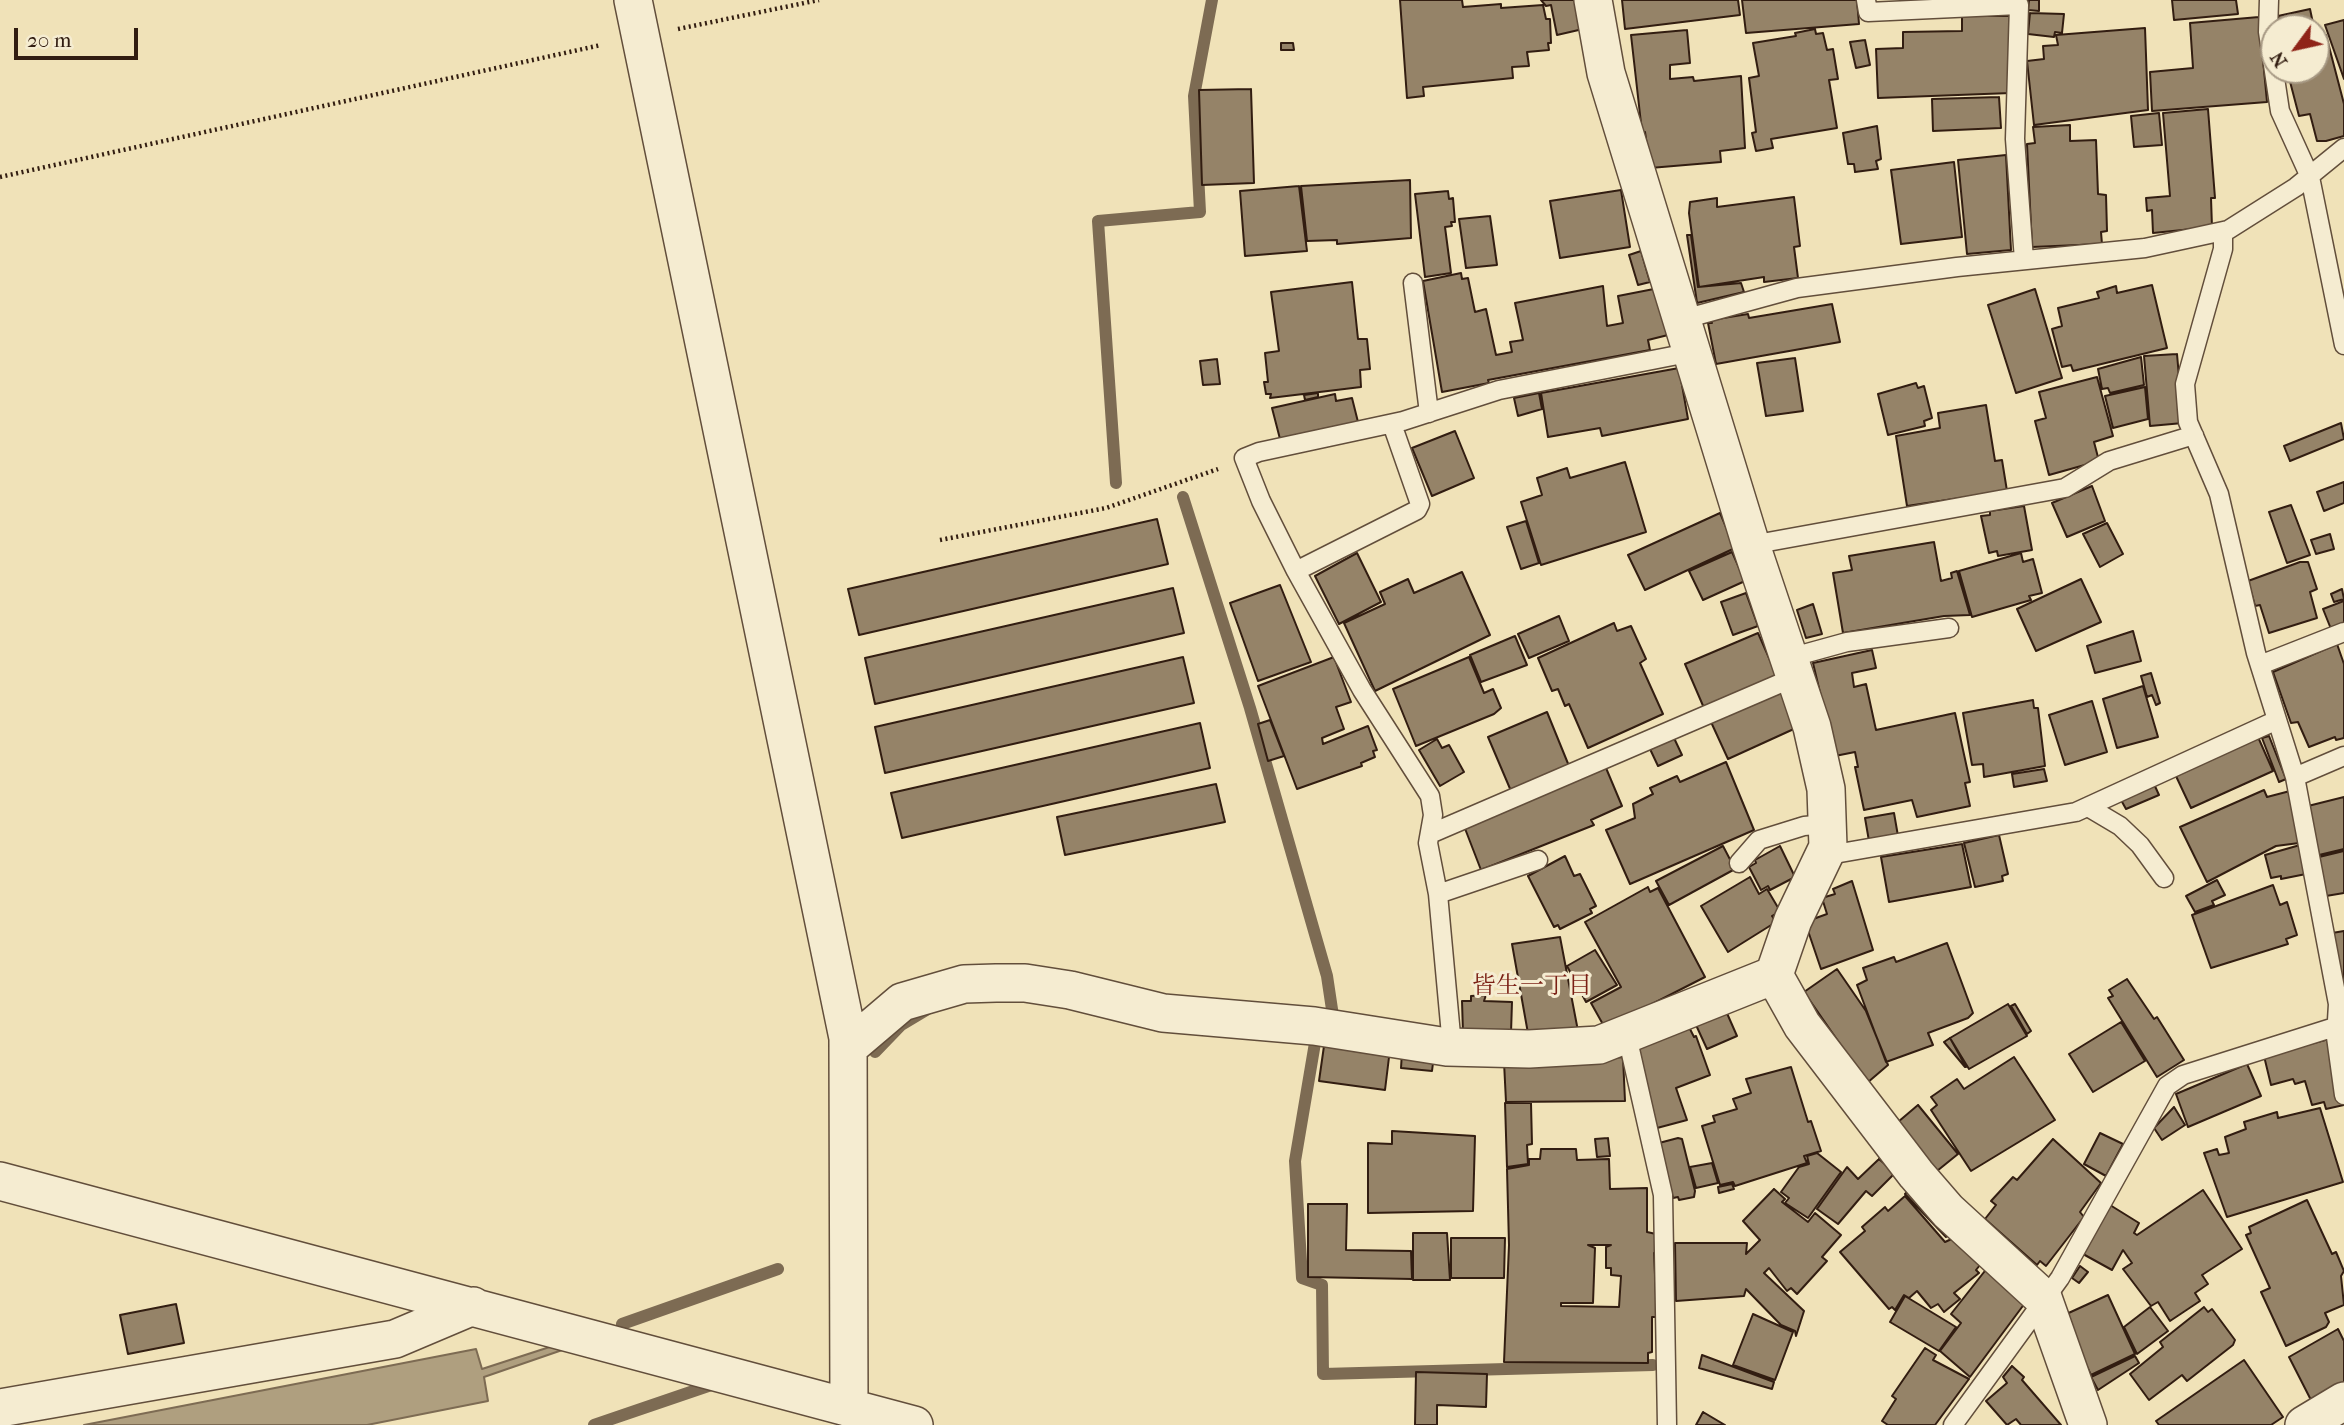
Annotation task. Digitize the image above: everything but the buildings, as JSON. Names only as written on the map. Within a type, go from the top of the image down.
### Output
[{"type":"street","points":[[633,0],[849,1047],[836,1412]]},
{"type":"street","points":[[1593,0],[1606,73],[1654,236],[1689,336],[1751,545],[1812,727],[1826,789],[1826,840],[1774,975],[1802,1025],[1916,1174],[1948,1211],[2043,1298],[2088,1425]]},
{"type":"street","points":[[849,1047],[902,1002],[964,984],[996,983],[1025,983],[1070,990],[1163,1013],[1314,1026],[1452,1046],[1529,1049],[1600,1045],[1774,975]]},
{"type":"street","points":[[0,1181],[473,1306],[836,1412],[914,1425]]},
{"type":"street","points":[[0,1408],[394,1339],[473,1306]]},
{"type":"street","points":[[2304,1425],[2344,1401]]},
{"type":"lane","points":[[1866,0],[1868,12],[2019,5],[2015,139],[2024,260]]},
{"type":"lane","points":[[2269,0],[2268,32],[2280,111],[2310,177],[2344,345]]},
{"type":"lane","points":[[1452,1046],[1438,894],[1428,843],[1433,815],[1430,796],[1362,690],[1296,571],[1261,501],[1244,458],[1259,452],[1392,424],[1499,390],[1689,336],[1797,288],[2145,248],[2223,231],[2246,220],[2310,177],[2344,148]]},
{"type":"lane","points":[[2223,231],[2223,249],[2185,384],[2188,422],[2219,494],[2260,665],[2295,777],[2338,1004],[2344,1095]]},
{"type":"lane","points":[[1413,283],[1429,413]]},
{"type":"lane","points":[[1296,571],[1417,510],[1420,504],[1392,424]]},
{"type":"lane","points":[[1751,545],[2065,488],[2109,461],[2194,435]]},
{"type":"lane","points":[[1430,834],[1847,642],[1949,628]]},
{"type":"lane","points":[[2260,665],[2344,632]]},
{"type":"lane","points":[[1739,863],[1759,840],[1804,826],[1826,840],[2076,812],[2277,720]]},
{"type":"lane","points":[[2295,777],[2344,756]]},
{"type":"lane","points":[[2088,807],[2120,825],[2140,845],[2164,878]]},
{"type":"lane","points":[[1438,894],[1538,860]]},
{"type":"lane","points":[[1953,1425],[2060,1278],[2168,1086],[2183,1075],[2340,1024]]},
{"type":"lane","points":[[1627,1036],[1663,1195],[1667,1425]]},
{"type":"path","points":[[0,177],[819,0]]},
{"type":"path","points":[[940,540],[1106,508],[1244,458]]},
{"type":"shaded area","points":[[565,1342],[571,1347],[484,1377],[488,1401],[367,1425],[84,1425],[476,1349],[482,1369]]},
{"type":"waterway","points":[[1116,483],[1098,221],[1200,212],[1194,96],[1212,0]]},
{"type":"waterway","points":[[1183,497],[1250,708],[1327,976],[1333,1016]]},
{"type":"waterway","points":[[875,1052],[901,1025],[926,1010]]},
{"type":"waterway","points":[[1309,1038],[1316,1037],[1295,1161],[1302,1278],[1322,1285],[1323,1374],[1653,1365]]},
{"type":"waterway","points":[[622,1324],[778,1269]]},
{"type":"waterway","points":[[594,1425],[717,1383]]},
{"type":"district","name":"皆生一丁目","points":[[1532,987]]}]
